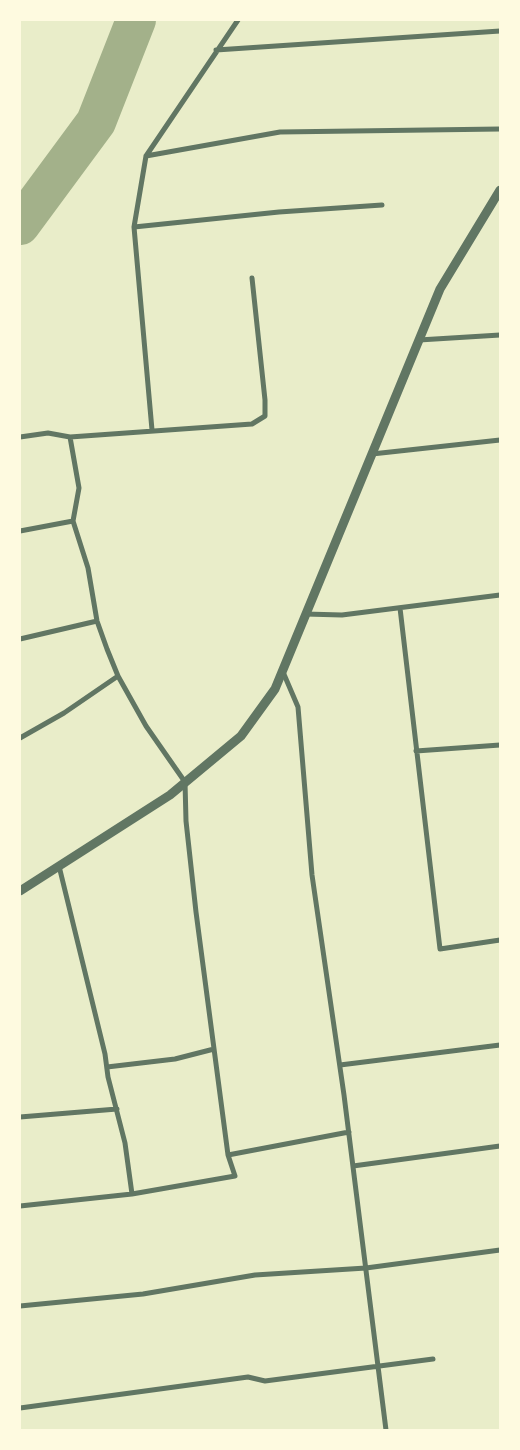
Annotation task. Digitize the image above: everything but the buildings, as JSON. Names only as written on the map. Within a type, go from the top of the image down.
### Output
[{"type":"street","points":[[152,430],[134,227],[146,156],[238,20]]},
{"type":"street","points":[[216,50],[500,32]]},
{"type":"street","points":[[146,156],[280,132],[500,129]]},
{"type":"street","points":[[20,891],[170,794],[241,736],[275,690],[440,288],[500,190]]},
{"type":"street","points":[[134,227],[279,212],[382,205]]},
{"type":"street","points":[[20,437],[48,434],[70,438],[152,430],[252,424],[265,416],[265,400],[252,278]]},
{"type":"street","points":[[419,340],[500,335]]},
{"type":"street","points":[[20,1206],[132,1194],[235,1176],[228,1155],[214,1050],[186,821],[185,782],[146,726],[118,676],[98,621],[88,568],[73,521],[79,488],[70,438]]},
{"type":"street","points":[[371,454],[500,440]]},
{"type":"street","points":[[20,531],[73,521]]},
{"type":"street","points":[[305,614],[342,616],[500,595]]},
{"type":"street","points":[[400,608],[440,949],[500,940]]},
{"type":"street","points":[[20,639],[98,621]]},
{"type":"street","points":[[282,671],[298,707],[312,875],[349,1132],[386,1430]]},
{"type":"street","points":[[20,738],[64,714],[118,676]]},
{"type":"street","points":[[416,751],[500,745]]},
{"type":"street","points":[[59,866],[117,1109],[132,1194]]},
{"type":"street","points":[[340,1065],[500,1045]]},
{"type":"street","points":[[107,1067],[139,1065],[214,1050]]},
{"type":"street","points":[[20,1117],[117,1109]]},
{"type":"street","points":[[228,1155],[349,1132]]},
{"type":"street","points":[[353,1166],[500,1146]]},
{"type":"street","points":[[20,1306],[143,1294],[255,1275],[366,1268],[500,1250]]},
{"type":"street","points":[[20,1408],[248,1377],[265,1381],[433,1359]]},
{"type":"waterway","points":[[20,225],[96,122],[136,20]]}]
